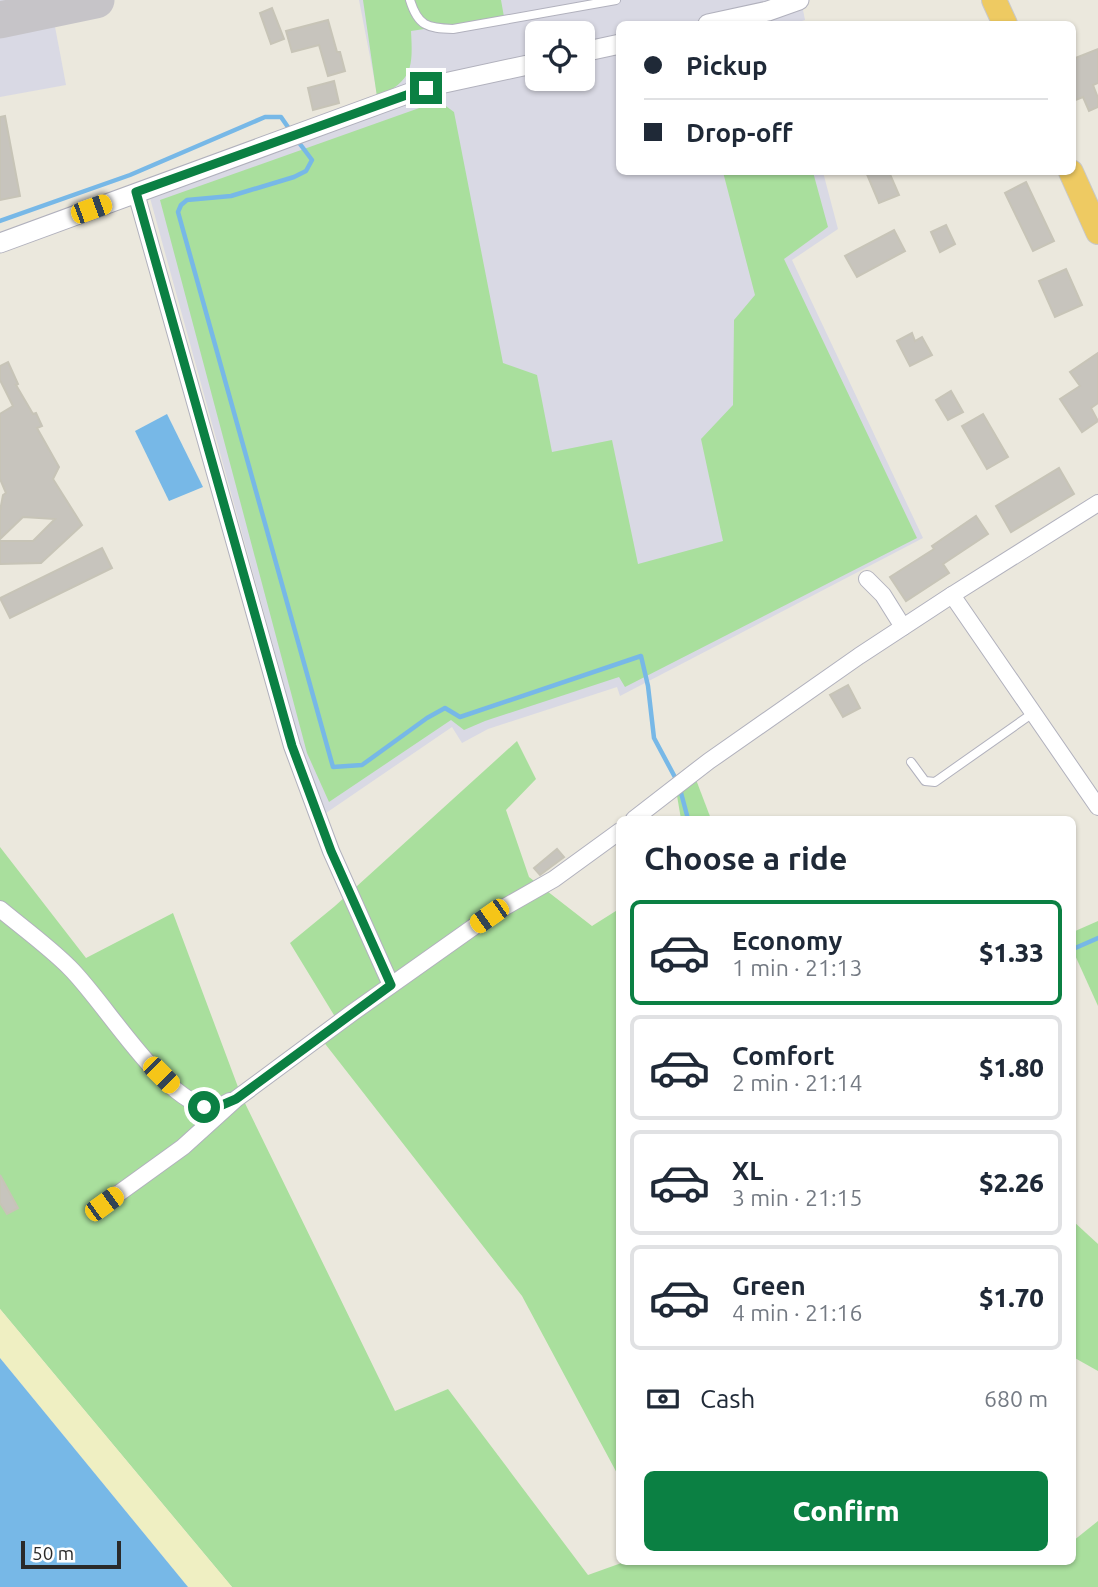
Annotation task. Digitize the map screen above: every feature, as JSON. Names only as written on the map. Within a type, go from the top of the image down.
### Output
[{"type":"highway","points":[[994,0],[1004,21]]},
{"type":"highway","points":[[1072,175],[1098,232]]},
{"type":"street","points":[[722,21],[768,11],[799,0]]},
{"type":"street","points":[[595,49],[616,45]]},
{"type":"street","points":[[0,243],[426,88],[525,65]]},
{"type":"street","points":[[136,192],[292,746],[331,851],[391,985]]},
{"type":"street","points":[[638,816],[709,761],[903,627],[1098,503]]},
{"type":"street","points":[[867,579],[883,594],[903,627]]},
{"type":"street","points":[[952,595],[1098,807]]},
{"type":"street","points":[[104,1204],[183,1147],[236,1099],[391,985],[489,916],[554,879],[616,834]]},
{"type":"street","points":[[0,908],[71,968],[143,1056],[180,1093],[204,1107],[215,1108],[236,1099]]},
{"type":"lane","points":[[410,0],[419,21],[428,26],[453,29],[616,0]]},
{"type":"lane","points":[[911,762],[925,781],[935,782],[1033,713]]},
{"type":"shaded area","points":[[0,0],[50,0],[66,85],[0,97]]},
{"type":"shaded area","points":[[359,0],[801,0],[805,20],[802,21],[616,21],[616,175],[824,175],[838,229],[792,260],[923,538],[620,696],[617,687],[488,729],[462,743],[452,727],[326,813],[303,755],[150,198],[381,114]]},
{"type":"green space","points":[[363,0],[501,0],[504,17],[411,31],[412,54],[408,72],[398,85],[377,97]]},
{"type":"green space","points":[[439,101],[454,112],[503,363],[537,375],[552,452],[612,440],[638,564],[723,541],[701,439],[733,405],[734,320],[755,295],[724,175],[814,175],[828,227],[784,259],[917,538],[625,687],[619,677],[464,730],[451,720],[329,802],[307,753],[160,200]]},
{"type":"green space","points":[[517,741],[536,779],[506,810],[529,877],[592,926],[616,911],[616,1471],[522,1296],[319,1036],[337,1020],[290,943],[335,906]]},
{"type":"green space","points":[[695,777],[710,816],[680,816],[676,790]]},
{"type":"green space","points":[[0,847],[86,958],[173,913],[241,1095],[395,1411],[448,1389],[588,1575],[616,1565],[1076,1565],[1076,1539],[1098,1521],[1098,1587],[232,1587],[0,1309]]},
{"type":"green space","points":[[1098,921],[1098,1006],[1076,957],[1076,931]]},
{"type":"green space","points":[[1076,1224],[1098,1244],[1098,1371],[1076,1359]]},
{"type":"sand","points":[[0,1309],[232,1587],[188,1587],[0,1358]]},
{"type":"water","points":[[167,414],[203,487],[169,501],[135,431]]},
{"type":"water","points":[[0,1358],[188,1587],[0,1587]]},
{"type":"building","points":[[272,8],[284,39],[271,44],[260,13]]},
{"type":"building","points":[[328,20],[345,71],[328,76],[319,45],[292,52],[286,31]]},
{"type":"building","points":[[1098,49],[1098,83],[1093,85],[1098,107],[1089,111],[1083,97],[1076,100],[1076,58]]},
{"type":"building","points":[[334,81],[339,103],[313,110],[308,88]]},
{"type":"building","points":[[5,116],[20,196],[0,200],[0,117]]},
{"type":"building","points":[[867,175],[890,175],[899,195],[879,203]]},
{"type":"building","points":[[1026,182],[1054,241],[1033,251],[1005,193]]},
{"type":"building","points":[[946,225],[955,244],[940,252],[931,232]]},
{"type":"building","points":[[894,230],[905,251],[857,277],[845,256]]},
{"type":"building","points":[[1066,269],[1082,305],[1055,317],[1039,281]]},
{"type":"building","points":[[912,333],[915,341],[922,337],[932,355],[910,366],[897,341]]},
{"type":"building","points":[[1098,353],[1098,403],[1091,408],[1098,421],[1082,432],[1060,399],[1080,386],[1070,372]]},
{"type":"building","points":[[8,362],[18,384],[16,385],[33,414],[36,413],[42,426],[37,428],[59,467],[53,479],[82,525],[41,563],[0,564],[0,541],[33,541],[55,519],[23,517],[0,539],[0,511],[3,495],[6,493],[0,479],[0,414],[13,406],[0,380],[0,366]]},
{"type":"building","points":[[951,391],[963,412],[948,420],[936,400]]},
{"type":"building","points":[[983,414],[1008,457],[987,469],[962,426]]},
{"type":"building","points":[[1059,468],[1074,494],[1011,532],[996,506]]},
{"type":"building","points":[[976,516],[988,534],[943,564],[949,573],[906,601],[890,577],[934,549],[932,546]]},
{"type":"building","points":[[102,548],[112,568],[10,618],[0,598]]},
{"type":"building","points":[[848,685],[860,708],[843,717],[830,695]]},
{"type":"building","points":[[557,849],[564,857],[540,875],[534,868]]},
{"type":"building","points":[[0,1175],[18,1208],[7,1214],[0,1203]]},
{"type":"waterway","points":[[0,221],[130,175],[265,117],[281,117],[290,130]]},
{"type":"waterway","points":[[297,140],[312,160],[306,171],[231,196],[187,200],[178,212],[333,767],[362,765],[445,708],[460,717],[641,656],[648,686],[654,738],[677,781]]},
{"type":"waterway","points":[[680,789],[687,816]]},
{"type":"waterway","points":[[1076,948],[1098,938]]},
{"type":"taxiway","points":[[0,20],[96,0]]},
{"type":"route","points":[[204,1107],[215,1108],[236,1099],[391,985],[331,851],[298,767],[136,192],[426,88]]}]
